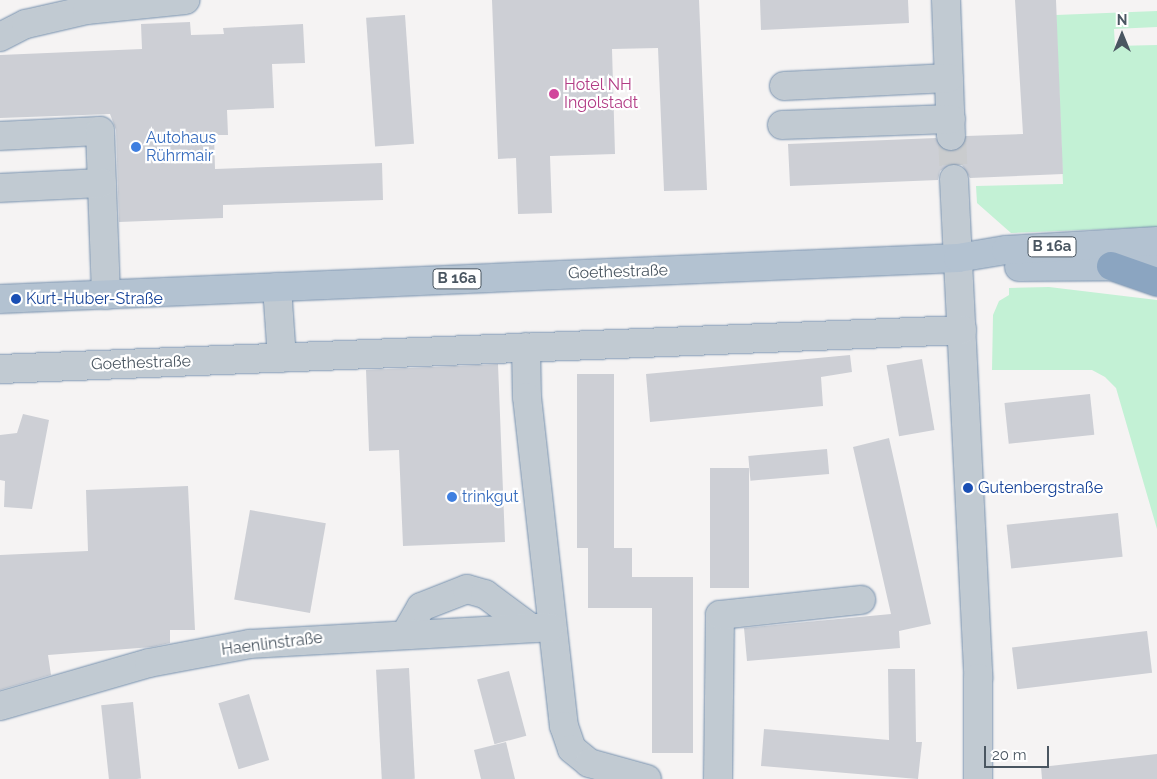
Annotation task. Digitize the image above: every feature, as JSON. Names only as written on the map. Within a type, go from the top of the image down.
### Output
[{"type":"highway","points":[[1111,266],[1157,282]]},
{"type":"main road","name":"B 16a","points":[[958,258],[1006,250],[1157,241]]},
{"type":"main road","name":"B 16a","points":[[958,258],[1001,267],[1157,266]]},
{"type":"main road","name":"Goethestraße","points":[[2,296],[106,295],[958,258]]},
{"type":"street","points":[[0,37],[26,24],[87,10],[185,0]]},
{"type":"street","points":[[782,125],[951,128],[946,0]]},
{"type":"street","points":[[784,86],[949,78]]},
{"type":"street","points":[[0,136],[100,131],[106,295]]},
{"type":"street","points":[[954,179],[978,678],[978,779]]},
{"type":"street","points":[[0,188],[102,183]]},
{"type":"street","points":[[277,287],[282,358]]},
{"type":"street","name":"Goethestraße","points":[[0,369],[962,330]]},
{"type":"street","points":[[526,347],[541,628],[564,726],[572,749],[589,763],[647,779]]},
{"type":"street","points":[[406,633],[421,607],[466,589],[485,594],[541,628]]},
{"type":"street","points":[[718,779],[720,614],[861,600]]},
{"type":"street","name":"Haenlinstraße","points":[[0,706],[149,663],[250,644],[406,633],[541,628]]},
{"type":"green space","points":[[1157,11],[1157,27],[1114,29],[1115,46],[1157,45],[1157,227],[1011,233],[977,203],[976,186],[1063,184],[1056,15]]},
{"type":"green space","points":[[1049,287],[1157,300],[1157,529],[1116,388],[1105,377],[1092,370],[992,370],[993,315],[999,301],[1009,295],[1009,288]]},
{"type":"building","name":"Hotel NH Ingolstadt","points":[[492,0],[699,0],[707,190],[664,191],[658,48],[612,49],[615,154],[550,156],[552,213],[518,214],[516,158],[498,159]]},
{"type":"building","points":[[760,0],[908,0],[909,23],[761,30]]},
{"type":"building","points":[[1015,0],[1056,0],[1063,174],[970,178],[962,165],[953,163],[940,171],[938,180],[790,186],[788,144],[936,138],[943,150],[952,152],[960,149],[966,136],[1023,134]]},
{"type":"building","points":[[405,15],[414,144],[375,146],[366,18]]},
{"type":"building","points":[[190,22],[191,35],[224,34],[223,28],[303,24],[305,63],[272,64],[274,108],[227,110],[228,135],[214,135],[215,169],[382,163],[383,200],[223,205],[223,218],[119,222],[116,130],[110,114],[0,118],[0,55],[142,49],[141,24]]},
{"type":"building","points":[[850,355],[852,372],[821,377],[823,406],[650,422],[646,374]]},
{"type":"building","points":[[922,359],[935,430],[899,436],[887,365]]},
{"type":"building","name":"trinkgut","points":[[498,364],[505,542],[403,546],[399,450],[369,451],[366,370]]},
{"type":"building","points":[[577,374],[614,374],[614,548],[632,548],[632,577],[693,577],[693,753],[652,753],[652,608],[588,608],[588,548],[577,548]]},
{"type":"building","points":[[1090,394],[1094,435],[1009,444],[1004,403]]},
{"type":"building","points":[[23,414],[49,420],[32,509],[4,507],[5,481],[0,480],[0,435],[17,433]]},
{"type":"building","points":[[889,438],[931,624],[899,631],[900,648],[747,661],[744,628],[891,614],[853,447]]},
{"type":"building","points":[[827,449],[829,474],[750,481],[748,456]]},
{"type":"building","points":[[710,468],[749,468],[749,588],[710,588]]},
{"type":"building","points":[[188,486],[195,630],[170,630],[170,643],[152,647],[48,655],[51,675],[0,690],[0,555],[88,551],[86,490]]},
{"type":"building","points":[[250,510],[326,523],[310,613],[234,600]]},
{"type":"building","points":[[1118,513],[1123,557],[1011,568],[1007,525]]},
{"type":"building","points":[[1147,631],[1152,673],[1017,689],[1012,648]]},
{"type":"building","points":[[409,668],[415,779],[382,779],[376,670]]},
{"type":"building","points":[[888,669],[915,669],[916,742],[922,742],[918,779],[761,766],[764,729],[889,740]]},
{"type":"building","points":[[509,671],[526,736],[494,744],[477,680]]},
{"type":"building","points":[[249,694],[269,760],[239,769],[218,703]]},
{"type":"building","points":[[133,702],[141,779],[109,779],[101,705]]},
{"type":"building","points":[[506,742],[515,779],[481,779],[474,750]]},
{"type":"building","points":[[1157,754],[1157,779],[1042,779],[1041,767]]},
{"type":"tunnel","points":[[952,137],[954,179]]},
{"type":"place","name":"Hotel NH Ingolstadt","points":[[554,94]]},
{"type":"place","name":"Autohaus Rührmair","points":[[136,147]]},
{"type":"place","name":"Kurt-Huber-Straße","points":[[16,299]]},
{"type":"place","name":"Gutenbergstraße","points":[[968,488]]},
{"type":"place","name":"trinkgut","points":[[452,497]]}]
